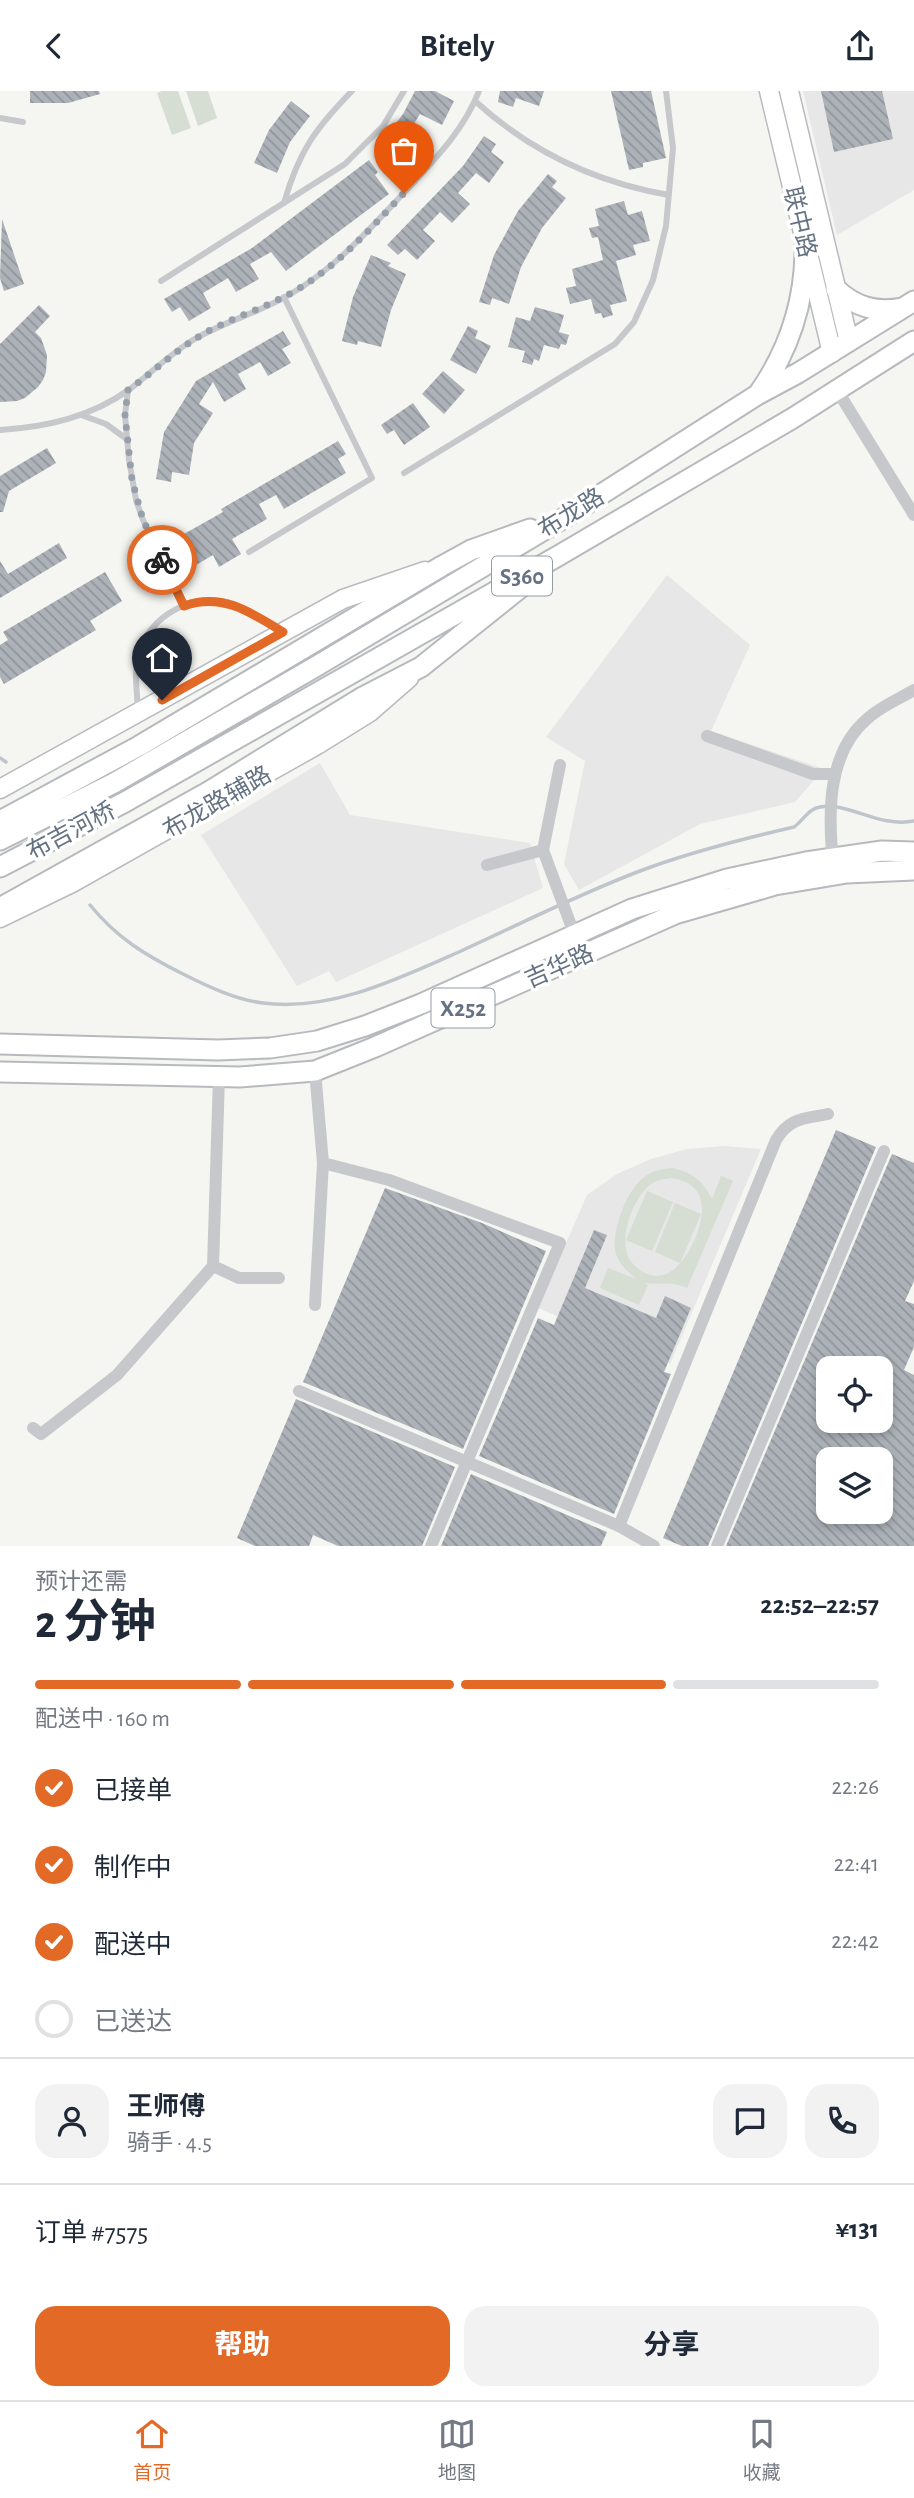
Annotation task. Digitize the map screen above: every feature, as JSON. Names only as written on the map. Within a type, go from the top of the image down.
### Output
[{"type":"main road","name":"联中路","points":[[769,91],[832,353]]},
{"type":"main road","name":"联中路","points":[[789,91],[849,342]]},
{"type":"main road","points":[[757,395],[779,361],[795,323],[804,284],[805,243]]},
{"type":"main road","points":[[836,289],[852,302],[872,309],[882,310],[909,304]]},
{"type":"main road","name":"布龙路","points":[[114,783],[564,518],[757,395],[832,353],[909,304]]},
{"type":"main road","name":"布龙路","points":[[125,802],[558,556],[914,341]]},
{"type":"main road","points":[[2,833],[139,746],[442,566],[495,541],[564,518]]},
{"type":"main road","points":[[0,908],[208,792],[361,698],[421,667],[496,610],[558,556]]},
{"type":"main road","points":[[0,789],[364,590],[442,566]]},
{"type":"main road","name":"布龙路辅路","points":[[0,918],[83,877],[317,745],[370,712],[421,667]]},
{"type":"main road","name":"布吉河桥","points":[[2,833],[114,783]]},
{"type":"main road","name":"布吉河桥","points":[[8,863],[125,802]]},
{"type":"main road","name":"吉华路","points":[[0,1072],[265,1077],[315,1072],[675,914],[882,851],[914,852]]},
{"type":"main road","name":"吉华路","points":[[0,1044],[218,1050],[270,1048],[317,1041],[421,1004],[632,909],[727,880],[806,862],[833,867],[914,870]]},
{"type":"street","points":[[836,390],[914,515]]},
{"type":"street","points":[[833,867],[830,836],[834,778],[842,750],[868,717],[914,690]]},
{"type":"street","points":[[707,736],[834,778]]},
{"type":"street","points":[[560,765],[543,850],[575,936]]},
{"type":"street","points":[[487,865],[543,850]]},
{"type":"street","points":[[315,1072],[323,1163],[315,1305]]},
{"type":"street","points":[[33,1428],[41,1434],[117,1375],[213,1266],[219,1077]]},
{"type":"street","points":[[619,1526],[776,1140],[792,1121],[828,1114]]},
{"type":"street","points":[[717,1546],[884,1151]]},
{"type":"street","points":[[323,1163],[388,1180],[559,1243],[431,1546]]},
{"type":"street","points":[[213,1266],[239,1278],[279,1278]]},
{"type":"street","points":[[299,1391],[619,1526],[654,1546]]},
{"type":"lane","points":[[284,203],[293,172],[307,143],[326,117],[352,91]]},
{"type":"lane","points":[[161,281],[359,153],[383,126],[404,91]]},
{"type":"lane","points":[[0,430],[42,426],[81,415],[128,390],[191,341],[228,321],[284,297],[324,272],[357,242],[447,146],[479,91]]},
{"type":"lane","points":[[404,473],[615,344],[634,322],[653,280],[666,226],[673,148],[666,91]]},
{"type":"lane","points":[[475,101],[517,136],[564,164],[615,184],[668,195]]},
{"type":"lane","points":[[0,118],[23,121]]},
{"type":"lane","points":[[249,552],[372,478],[284,297]]},
{"type":"lane","points":[[128,390],[125,415],[136,500],[184,606]]},
{"type":"lane","points":[[81,415],[106,424],[128,440]]},
{"type":"lane","points":[[138,714],[135,670],[139,652],[147,634],[160,620],[184,606],[212,600],[231,603],[283,632]]},
{"type":"shaded area","points":[[178,91],[191,128],[172,135],[157,93]]},
{"type":"shaded area","points":[[186,91],[208,91],[217,118],[198,126]]},
{"type":"shaded area","points":[[803,91],[914,91],[914,190],[837,235]]},
{"type":"shaded area","points":[[667,575],[750,645],[711,731],[824,769],[795,802],[700,824],[579,890],[564,864],[585,761],[546,737]]},
{"type":"shaded area","points":[[320,763],[350,815],[530,843],[543,888],[336,982],[329,971],[297,986],[201,835]]},
{"type":"shaded area","points":[[724,1146],[761,1149],[670,1364],[538,1308],[587,1195],[617,1174],[651,1159],[687,1149]]},
{"type":"shaded area","points":[[672,1168],[696,1178],[712,1199],[721,1176],[733,1181],[687,1288],[645,1283],[648,1285],[639,1305],[600,1288],[608,1268],[636,1279],[622,1265],[616,1254],[617,1225],[625,1203],[636,1185],[649,1174]],"holes":[[[671,1178],[683,1181],[698,1192],[701,1200],[701,1219],[695,1239],[685,1257],[671,1272],[654,1276],[644,1273],[628,1257],[626,1235],[632,1211],[644,1191],[653,1183]]]},
{"type":"shaded area","points":[[647,1191],[673,1202],[652,1251],[626,1240]]},
{"type":"shaded area","points":[[675,1203],[701,1214],[680,1263],[655,1252]]},
{"type":"building","points":[[30,91],[99,91],[100,94],[68,103],[30,103]]},
{"type":"building","points":[[415,91],[435,91],[454,101],[442,125],[420,114],[410,130],[429,144],[410,171],[390,156],[388,159],[376,150],[403,114]]},
{"type":"building","points":[[500,91],[544,91],[539,106],[516,98],[513,107],[498,102]]},
{"type":"building","points":[[611,91],[651,91],[666,158],[643,163],[643,167],[629,170]]},
{"type":"building","points":[[821,91],[882,91],[893,139],[834,152]]},
{"type":"building","points":[[291,101],[310,116],[290,142],[277,173],[254,163],[269,130]]},
{"type":"building","points":[[484,136],[496,144],[491,152],[504,162],[489,183],[476,173],[458,193],[470,204],[452,223],[440,212],[423,230],[435,241],[417,260],[405,249],[398,255],[387,245],[463,166]]},
{"type":"building","points":[[369,160],[378,172],[375,175],[389,194],[286,271],[271,252],[250,264],[259,279],[236,292],[228,278],[203,293],[211,308],[189,321],[180,307],[172,312],[164,299],[252,248]]},
{"type":"building","points":[[548,174],[557,181],[552,187],[566,198],[542,228],[521,267],[509,304],[492,298],[490,305],[479,302],[494,255],[518,211]]},
{"type":"building","points":[[624,201],[628,215],[642,211],[650,241],[633,245],[636,255],[616,261],[627,301],[610,305],[613,315],[603,318],[601,313],[595,314],[591,299],[570,304],[566,288],[576,286],[572,269],[603,260],[598,237],[592,238],[589,228],[599,226],[595,209]]},
{"type":"building","points":[[2,219],[24,284],[4,291],[0,278]]},
{"type":"building","points":[[371,255],[391,263],[388,266],[406,274],[391,310],[381,347],[358,341],[357,345],[342,341],[353,297]]},
{"type":"building","points":[[39,305],[50,316],[35,332],[41,338],[47,355],[43,380],[25,398],[0,402],[0,344]]},
{"type":"building","points":[[535,307],[564,315],[559,332],[569,335],[566,345],[561,344],[559,349],[544,345],[539,361],[534,359],[532,365],[522,362],[525,351],[508,347],[516,317],[530,321]]},
{"type":"building","points":[[468,326],[478,331],[475,338],[491,346],[476,374],[450,360]]},
{"type":"building","points":[[283,331],[291,344],[282,349],[291,363],[268,376],[260,362],[238,374],[246,389],[224,402],[213,382],[199,404],[213,413],[194,443],[189,475],[172,472],[171,482],[156,479],[164,432],[196,381]]},
{"type":"building","points":[[443,371],[465,390],[444,414],[422,394]]},
{"type":"building","points":[[413,403],[430,427],[404,445],[394,430],[387,434],[381,425]]},
{"type":"building","points":[[338,441],[346,454],[338,459],[346,473],[284,509],[276,495],[259,504],[267,519],[232,539],[241,554],[219,567],[213,555],[196,565],[190,556],[179,563],[168,543]]},
{"type":"building","points":[[47,448],[56,463],[9,491],[3,512],[0,512],[0,476]]},
{"type":"building","points":[[59,543],[67,558],[0,598],[0,561],[8,574]]},
{"type":"building","points":[[105,572],[122,601],[90,621],[96,630],[4,684],[0,677],[0,645],[8,640],[3,632]]},
{"type":"building","points":[[836,1130],[876,1147],[708,1546],[682,1546],[663,1538]]},
{"type":"building","points":[[892,1154],[914,1163],[914,1281],[905,1301],[914,1304],[914,1347],[904,1370],[914,1375],[914,1546],[726,1546]]},
{"type":"building","points":[[385,1188],[482,1223],[546,1251],[463,1449],[303,1382]]},
{"type":"building","points":[[594,1230],[607,1235],[585,1288],[656,1318],[665,1296],[691,1308],[664,1372],[671,1374],[614,1514],[479,1456],[538,1318],[554,1325]]},
{"type":"building","points":[[296,1399],[455,1467],[422,1546],[338,1546],[313,1535],[309,1546],[255,1546],[237,1538]]},
{"type":"building","points":[[471,1474],[607,1532],[601,1546],[441,1546]]},
{"type":"waterway","points":[[0,758],[6,762]]},
{"type":"waterway","points":[[90,905],[132,945],[212,988],[263,1003],[314,1002],[339,998],[389,982],[640,871],[716,846],[794,827],[816,808],[831,806],[889,821],[914,821]]},
{"type":"way so far","points":[[162,560],[143,520],[132,480],[125,415],[128,390],[191,341],[306,285],[341,258],[404,193]]},
{"type":"route","points":[[162,560],[184,606],[212,600],[231,603],[283,632],[162,700]]}]
